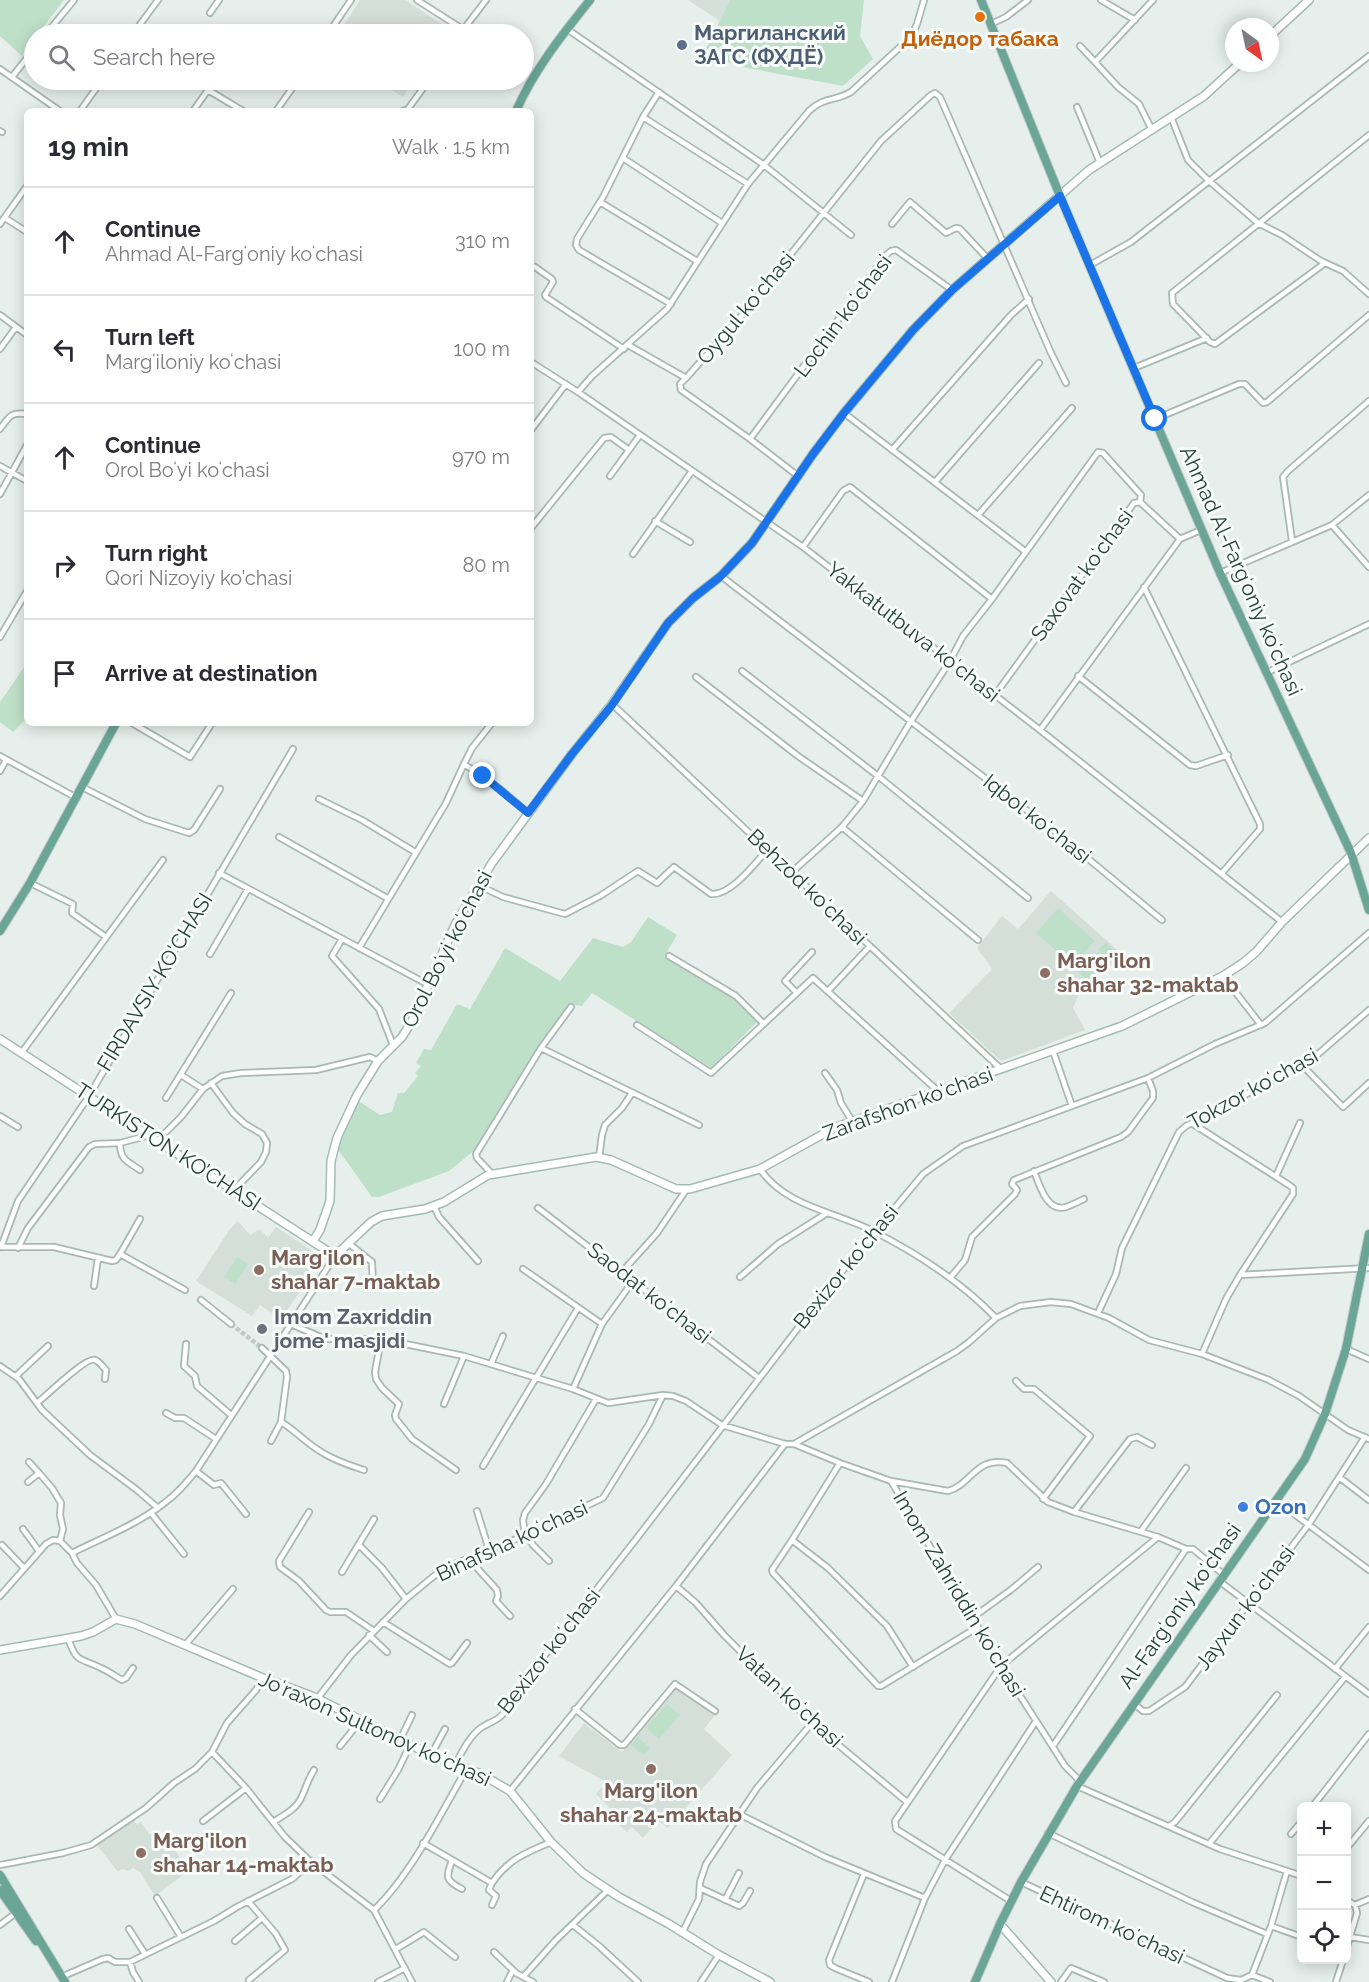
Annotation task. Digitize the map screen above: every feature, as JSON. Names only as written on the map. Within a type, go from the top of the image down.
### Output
[{"type":"main road","points":[[534,76],[590,0]]},
{"type":"main road","name":"Ahmad Al-Fargʻoniy koʻchasi","points":[[981,0],[1060,196],[1220,573],[1351,853]]},
{"type":"main road","points":[[517,108],[525,90]]},
{"type":"main road","points":[[0,931],[30,883],[114,726]]},
{"type":"main road","points":[[1351,853],[1369,910]]},
{"type":"main road","name":"Al-Fargʻoniy koʻchasi","points":[[975,1982],[1011,1901],[1048,1833],[1079,1783],[1305,1459],[1325,1414],[1346,1349],[1365,1269],[1369,1234]]},
{"type":"main road","points":[[0,1875],[18,1911],[63,1980]]},
{"type":"main road","points":[[0,1890],[18,1911]]},
{"type":"street","points":[[54,24],[74,0]]},
{"type":"street","points":[[140,24],[158,0]]},
{"type":"street","points":[[210,13],[219,0]]},
{"type":"street","points":[[335,24],[351,0]]},
{"type":"street","points":[[417,0],[451,24]]},
{"type":"street","points":[[468,24],[486,0]]},
{"type":"street","points":[[578,392],[592,376],[671,304],[748,184],[816,104],[851,92],[906,42],[917,24],[924,0]]},
{"type":"street","points":[[991,24],[1006,17],[1028,0]]},
{"type":"street","points":[[1101,0],[1135,20]]},
{"type":"street","points":[[1095,62],[1153,0]]},
{"type":"street","points":[[1279,28],[1309,0]]},
{"type":"street","points":[[567,29],[764,165],[851,235]]},
{"type":"street","points":[[1080,46],[1118,87],[1139,104],[1152,130]]},
{"type":"street","points":[[1090,265],[1131,242],[1369,56]]},
{"type":"street","points":[[12,77],[24,62]]},
{"type":"street","points":[[0,69],[24,86]]},
{"type":"street","name":"Orol Boʻyi koʻchasi","points":[[313,1241],[330,1201],[331,1161],[337,1138],[357,1095],[378,1061],[402,1037],[412,1020],[456,923],[478,885],[528,813],[612,705],[668,623],[693,598],[721,576],[752,543],[844,413],[913,330],[952,290],[1100,163],[1204,96],[1230,72]]},
{"type":"street","points":[[30,90],[56,108]]},
{"type":"street","points":[[82,108],[95,90]]},
{"type":"street","points":[[195,108],[208,90],[238,108]]},
{"type":"street","points":[[278,108],[291,90]]},
{"type":"street","points":[[409,108],[422,90]]},
{"type":"street","points":[[659,92],[643,117],[600,202],[577,239],[577,248],[671,304]]},
{"type":"street","name":"Oygul koʻchasi","points":[[535,267],[552,279],[553,282],[546,297],[626,347],[686,378],[743,314],[890,131],[930,95],[937,94],[1004,244]]},
{"type":"street","points":[[1077,108],[1100,163]]},
{"type":"street","points":[[643,117],[748,184]]},
{"type":"street","points":[[1171,117],[1188,160],[1208,180],[1258,223],[1282,235],[1325,263],[1343,271],[1369,294]]},
{"type":"street","points":[[1325,263],[1215,344],[1173,304],[1172,293],[1369,135]]},
{"type":"street","points":[[623,158],[722,223]]},
{"type":"street","points":[[0,224],[24,190]]},
{"type":"street","points":[[600,202],[697,261]]},
{"type":"street","points":[[892,224],[910,202],[946,234],[956,228],[960,230],[987,258]]},
{"type":"street","points":[[5,218],[24,230]]},
{"type":"street","points":[[1004,244],[1066,383]]},
{"type":"street","name":"Lochin koʻchasi","points":[[750,439],[891,251],[899,252],[952,290]]},
{"type":"street","points":[[892,450],[1011,315],[1029,299]]},
{"type":"street","points":[[0,315],[24,333]]},
{"type":"street","points":[[1155,419],[1242,383],[1263,403],[1267,402],[1369,315]]},
{"type":"street","points":[[0,349],[16,327]]},
{"type":"street","points":[[1134,368],[1207,338]]},
{"type":"street","points":[[935,482],[1039,363]]},
{"type":"street","name":"Yakkatutbuva koʻchasi","points":[[534,364],[802,547],[1040,730],[1282,922]]},
{"type":"street","points":[[686,378],[680,384],[681,390],[798,476]]},
{"type":"street","points":[[534,426],[566,384]]},
{"type":"street","points":[[1292,541],[1283,477],[1369,402]]},
{"type":"street","points":[[978,515],[1072,408]]},
{"type":"street","points":[[0,429],[15,412],[24,414]]},
{"type":"street","points":[[844,413],[1026,552]]},
{"type":"street","points":[[610,476],[640,435]]},
{"type":"street","points":[[534,524],[604,438],[611,437],[629,450]]},
{"type":"street","points":[[0,494],[24,450]]},
{"type":"street","points":[[792,872],[842,827],[863,801],[950,661],[963,636],[1098,452],[1103,453],[1141,495],[1140,502]]},
{"type":"street","points":[[0,466],[24,480]]},
{"type":"street","points":[[633,554],[692,471]]},
{"type":"street","points":[[802,547],[843,491],[850,487],[992,599]]},
{"type":"street","points":[[1220,573],[1332,525],[1369,495]]},
{"type":"street","name":"Saxovat koʻchasi","points":[[995,695],[1134,503],[1140,502],[1180,539]]},
{"type":"street","points":[[655,522],[690,542]]},
{"type":"street","points":[[1332,525],[1369,567]]},
{"type":"street","points":[[1040,730],[1180,539],[1202,530]]},
{"type":"street","name":"Iqbol koʻchasi","points":[[721,576],[1062,837],[1162,920]]},
{"type":"street","points":[[1144,587],[1228,754],[1261,826],[1222,873]]},
{"type":"street","points":[[0,637],[24,596]]},
{"type":"street","points":[[1266,673],[1369,624]]},
{"type":"street","points":[[742,671],[878,776],[1028,898]]},
{"type":"street","points":[[1078,676],[1190,765],[1196,766],[1228,754]]},
{"type":"street","points":[[696,677],[798,756],[863,801]]},
{"type":"street","name":"Behzod koʻchasi","points":[[612,705],[1001,1069]]},
{"type":"street","points":[[137,726],[188,757],[192,755],[210,726]]},
{"type":"street","points":[[359,948],[387,898],[447,803],[471,748],[489,726]]},
{"type":"street","name":"FIRDAVSIY KO'CHASI","points":[[1,1246],[18,1201],[89,1096],[293,749]]},
{"type":"street","points":[[0,756],[77,798]]},
{"type":"street","points":[[0,771],[6,760]]},
{"type":"street","points":[[464,764],[499,788],[528,813]]},
{"type":"street","points":[[82,787],[145,819],[189,833],[194,830],[220,789]]},
{"type":"street","points":[[319,799],[362,820],[415,852]]},
{"type":"street","points":[[842,827],[978,940]]},
{"type":"street","points":[[279,837],[387,898]]},
{"type":"street","name":"Zarafshon koʻchasi","points":[[686,1190],[760,1168],[834,1128],[852,1121],[1122,1026],[1222,976],[1256,952],[1282,922],[1369,838]]},
{"type":"street","points":[[478,885],[503,897],[565,914],[600,896],[635,871],[657,883],[674,867],[711,894],[717,895],[740,880],[768,849]]},
{"type":"street","points":[[22,1052],[163,860]]},
{"type":"street","points":[[219,873],[429,985]]},
{"type":"street","points":[[30,883],[73,904],[72,913],[106,937]]},
{"type":"street","points":[[210,954],[248,889]]},
{"type":"street","name":"Bexizor koʻchasi","points":[[456,1764],[468,1743],[481,1728],[506,1711],[530,1674],[722,1425],[873,1231],[923,1174],[963,1146],[1148,1078],[1215,1044],[1261,1025],[1277,1015],[1369,933]]},
{"type":"street","points":[[342,939],[332,956],[379,1009],[393,1045]]},
{"type":"street","points":[[828,991],[870,946]]},
{"type":"street","points":[[797,993],[785,981],[812,952]]},
{"type":"street","points":[[669,956],[736,996],[764,1024]]},
{"type":"street","points":[[1222,976],[1261,1025]]},
{"type":"street","points":[[637,1025],[711,1073],[813,978],[938,1091]]},
{"type":"street","points":[[166,1098],[231,993]]},
{"type":"street","points":[[493,1174],[477,1158],[476,1154],[541,1048],[571,1007]]},
{"type":"street","name":"Tokzor koʻchasi","points":[[1098,1313],[1111,1289],[1122,1248],[1182,1128],[1302,1065],[1369,1010]]},
{"type":"street","name":"TURKISTON KO’CHASI","points":[[0,1039],[235,1189],[335,1256]]},
{"type":"street","points":[[541,1048],[632,1093],[685,1116],[699,1125]]},
{"type":"street","points":[[1053,1051],[1072,1106]]},
{"type":"street","points":[[158,1140],[181,1117],[203,1089],[222,1076],[241,1073],[302,1071],[370,1057],[378,1061]]},
{"type":"street","points":[[1302,1065],[1343,1107],[1369,1083]]},
{"type":"street","points":[[825,1073],[837,1090],[841,1103],[852,1121]]},
{"type":"street","points":[[181,1075],[203,1089]]},
{"type":"street","points":[[950,1278],[965,1260],[972,1238],[1015,1194],[1017,1190],[1013,1181],[1121,1137],[1128,1132],[1153,1098],[1148,1078]]},
{"type":"street","points":[[210,1083],[233,1113],[245,1124],[262,1134],[267,1143],[266,1152],[258,1166],[235,1189]]},
{"type":"street","points":[[599,1158],[605,1125],[622,1108],[632,1093]]},
{"type":"street","points":[[0,1116],[18,1128]]},
{"type":"street","points":[[1276,1176],[1300,1123]]},
{"type":"street","points":[[1193,1124],[1293,1188],[1293,1194],[1239,1275],[1202,1354]]},
{"type":"street","points":[[18,1248],[28,1228],[89,1147],[95,1144],[120,1143],[150,1135]]},
{"type":"street","points":[[120,1143],[123,1158],[140,1170]]},
{"type":"street","points":[[72,1553],[151,1513],[183,1486],[196,1471],[335,1256],[371,1222],[382,1216],[434,1206],[493,1174],[599,1158],[610,1160],[676,1189],[686,1190],[657,1233],[622,1272]]},
{"type":"street","points":[[760,1168],[765,1177],[782,1192],[873,1231],[928,1261],[996,1318]]},
{"type":"street","points":[[1034,1171],[1047,1200],[1053,1205],[1065,1208],[1084,1199]]},
{"type":"street","points":[[434,1206],[440,1217],[478,1261]]},
{"type":"street","name":"Saodat koʻchasi","points":[[538,1208],[759,1378]]},
{"type":"street","points":[[740,1277],[778,1244],[827,1213]]},
{"type":"street","points":[[1,1246],[54,1247],[114,1261],[140,1219]]},
{"type":"street","points":[[348,1243],[372,1262],[374,1286],[405,1287]]},
{"type":"street","points":[[120,1254],[185,1290]]},
{"type":"street","points":[[94,1286],[98,1258]]},
{"type":"street","points":[[523,1269],[602,1324]]},
{"type":"street","points":[[1239,1275],[1365,1269]]},
{"type":"street","points":[[573,1389],[602,1324],[633,1281]]},
{"type":"street","points":[[201,1300],[231,1324]]},
{"type":"street","points":[[794,1444],[957,1351],[996,1318],[1020,1306],[1051,1302],[1071,1304],[1098,1313],[1149,1340],[1202,1354],[1269,1380],[1299,1396],[1348,1430],[1367,1438]]},
{"type":"street","points":[[483,1466],[578,1308]]},
{"type":"street","name":"Imom Zahriddin koʻchasi","points":[[291,1324],[325,1339],[381,1340],[464,1356],[608,1402],[663,1395],[686,1401],[722,1425],[785,1444],[794,1444],[891,1481],[1001,1666],[1065,1766],[1079,1783]]},
{"type":"street","points":[[491,1364],[503,1336]]},
{"type":"street","points":[[381,1340],[376,1378],[379,1385],[399,1404],[395,1414],[396,1419],[412,1439],[456,1470]]},
{"type":"street","points":[[186,1344],[184,1366],[195,1376],[197,1386],[231,1415]]},
{"type":"street","points":[[16,1376],[48,1346]]},
{"type":"street","points":[[262,1348],[287,1374],[281,1422],[271,1441]]},
{"type":"street","points":[[1346,1349],[1369,1359]]},
{"type":"street","points":[[444,1404],[464,1356]]},
{"type":"street","points":[[37,1403],[75,1370],[92,1359],[106,1370],[105,1379]]},
{"type":"street","points":[[0,1366],[24,1383],[37,1403],[90,1455],[158,1508]]},
{"type":"street","points":[[1016,1381],[1024,1389],[1034,1389],[1090,1436],[1043,1499]]},
{"type":"street","name":"Binafsha koʻchasi","points":[[317,1699],[351,1655],[372,1633],[406,1599],[435,1576],[468,1558],[526,1535],[603,1498],[649,1424],[663,1395]]},
{"type":"street","points":[[549,1561],[526,1535],[523,1520],[525,1513],[546,1484],[596,1399]]},
{"type":"street","points":[[166,1413],[175,1418],[185,1419],[216,1439]]},
{"type":"street","points":[[281,1422],[299,1433],[318,1450],[340,1462],[364,1470]]},
{"type":"street","points":[[1074,1512],[1130,1439],[1137,1437],[1152,1445]]},
{"type":"street","name":"Jayxun koʻchasi","points":[[1133,1704],[1149,1712],[1185,1687],[1310,1524],[1367,1438]]},
{"type":"street","points":[[510,1791],[676,1586],[785,1444]]},
{"type":"street","points":[[891,1481],[948,1491],[956,1488],[981,1467],[1001,1461],[1011,1465],[1043,1499],[1055,1506],[1158,1537],[1186,1549],[1193,1549],[1249,1603],[1369,1694]]},
{"type":"street","points":[[29,1462],[52,1488],[61,1503],[60,1515],[63,1529],[60,1541]]},
{"type":"street","points":[[840,1463],[772,1570],[773,1573],[878,1686],[978,1627]]},
{"type":"street","points":[[1141,1532],[1186,1468]]},
{"type":"street","points":[[196,1471],[214,1485],[221,1484],[246,1514]]},
{"type":"street","points":[[28,1482],[39,1473]]},
{"type":"street","points":[[1339,1477],[1369,1500]]},
{"type":"street","points":[[1277,1501],[1369,1570]]},
{"type":"street","points":[[309,1512],[279,1562],[280,1567],[300,1581],[326,1610],[346,1612],[372,1633],[387,1652]]},
{"type":"street","points":[[477,1512],[489,1550]]},
{"type":"street","points":[[151,1513],[184,1554]]},
{"type":"street","points":[[342,1572],[374,1519]]},
{"type":"street","points":[[23,1529],[39,1551]]},
{"type":"street","points":[[1011,1901],[896,1829],[895,1821],[1001,1666],[1158,1537]]},
{"type":"street","points":[[0,1596],[39,1551],[52,1540],[60,1541],[96,1585],[116,1619],[93,1632],[0,1650]]},
{"type":"street","points":[[792,1540],[828,1568],[887,1626],[913,1667]]},
{"type":"street","points":[[2,1545],[24,1568]]},
{"type":"street","points":[[359,1545],[406,1599]]},
{"type":"street","points":[[1053,1746],[1186,1549]]},
{"type":"street","points":[[468,1558],[498,1590],[496,1601],[510,1616]]},
{"type":"street","points":[[972,1618],[1038,1567]]},
{"type":"street","name":"Vatan koʻchasi","points":[[676,1586],[696,1603],[708,1619],[812,1722],[907,1802]]},
{"type":"street","points":[[186,1644],[233,1589]]},
{"type":"street","name":"Joʻraxon Sultonov koʻchasi","points":[[116,1619],[186,1644],[317,1699],[431,1755],[467,1768],[510,1791],[551,1842],[584,1874],[719,1955],[770,1982]]},
{"type":"street","points":[[383,1622],[450,1664],[467,1643]]},
{"type":"street","points":[[1335,1669],[1369,1627]]},
{"type":"street","points":[[68,1638],[77,1658],[122,1680],[133,1668]]},
{"type":"street","points":[[1209,1844],[1345,1677]]},
{"type":"street","points":[[0,1865],[63,1853],[91,1845],[146,1808],[174,1783],[195,1769],[212,1752],[227,1724],[256,1690],[263,1678]]},
{"type":"street","points":[[575,1709],[620,1745],[624,1745],[675,1684],[715,1711]]},
{"type":"street","points":[[1169,1826],[1175,1822],[1278,1695]]},
{"type":"street","points":[[400,1740],[412,1715]]},
{"type":"street","points":[[340,1746],[361,1720]]},
{"type":"street","points":[[892,1982],[925,1898],[945,1860],[1036,1721]]},
{"type":"street","points":[[682,1933],[699,1899],[706,1864],[757,1788],[812,1722]]},
{"type":"street","points":[[431,1755],[445,1729]]},
{"type":"street","points":[[1316,1802],[1369,1734]]},
{"type":"street","points":[[380,1799],[410,1745]]},
{"type":"street","points":[[212,1752],[246,1788],[285,1837],[311,1862],[374,1910],[412,1982]]},
{"type":"street","points":[[374,1910],[385,1900],[402,1877],[467,1768]]},
{"type":"street","points":[[273,1822],[294,1808],[302,1796],[305,1783],[314,1770]]},
{"type":"street","points":[[1079,1783],[1209,1844],[1297,1874]]},
{"type":"street","points":[[203,1821],[246,1788]]},
{"type":"street","points":[[739,1814],[825,1857],[925,1898]]},
{"type":"street","points":[[1351,1844],[1369,1821]]},
{"type":"street","points":[[1291,1834],[1297,1827]]},
{"type":"street","points":[[1048,1833],[1192,1902],[1267,1934]]},
{"type":"street","points":[[492,1905],[496,1896],[488,1888],[501,1869],[513,1860],[551,1842]]},
{"type":"street","points":[[423,1843],[492,1882]]},
{"type":"street","points":[[452,1860],[448,1878],[450,1882],[462,1889]]},
{"type":"street","points":[[63,1980],[81,1966],[103,1959],[130,1962],[292,1879],[311,1862]]},
{"type":"street","points":[[1252,1975],[1287,1871]]},
{"type":"street","points":[[724,1900],[739,1873]]},
{"type":"street","points":[[864,1874],[829,1960],[830,1965],[835,1968],[869,1982]]},
{"type":"street","name":"Ehtirom koʻchasi","points":[[1021,1882],[1227,1978],[1241,1980],[1252,1975],[1270,1982]]},
{"type":"street","points":[[700,1888],[741,1906],[750,1891]]},
{"type":"street","points":[[523,1977],[608,1890]]},
{"type":"street","points":[[157,1898],[181,1937]]},
{"type":"street","points":[[1355,1905],[1369,1899]]},
{"type":"street","points":[[248,1901],[276,1934],[285,1950],[249,1980]]},
{"type":"street","points":[[1351,1902],[1355,1905],[1357,1913],[1351,1934]]},
{"type":"street","points":[[0,1925],[18,1911]]},
{"type":"street","points":[[235,1941],[262,1918]]},
{"type":"street","points":[[1000,1924],[1051,1982]]},
{"type":"street","points":[[573,1925],[638,1982]]},
{"type":"street","points":[[1270,1926],[1297,1935]]},
{"type":"street","points":[[129,1929],[145,1954]]},
{"type":"street","points":[[396,1949],[424,1932],[455,1957]]},
{"type":"street","points":[[1351,1937],[1369,1940]]},
{"type":"street","points":[[494,1952],[513,1970],[533,1982]]},
{"type":"street","points":[[701,1982],[719,1955]]},
{"type":"street","points":[[130,1962],[139,1982]]},
{"type":"street","points":[[1336,1982],[1341,1964]]},
{"type":"street","points":[[378,1982],[405,1968]]},
{"type":"street","points":[[1061,1982],[1071,1968],[1104,1982]]},
{"type":"street","points":[[507,1982],[513,1970]]},
{"type":"shaded area","points":[[360,0],[405,0],[442,24],[344,24]]},
{"type":"shaded area","points":[[688,0],[730,0],[720,21]]},
{"type":"shaded area","points":[[392,90],[407,90],[403,97]]},
{"type":"shaded area","name":"Marg'ilon shahar 32-maktab","points":[[1051,891],[1123,955],[1081,989],[1073,1008],[1085,1030],[1001,1061],[949,1013],[992,969],[977,948],[1002,916],[1018,929]]},
{"type":"shaded area","name":"Marg'ilon shahar 7-maktab","points":[[238,1221],[250,1235],[260,1229],[268,1238],[276,1227],[323,1258],[281,1319],[260,1305],[252,1316],[196,1281],[230,1229]]},
{"type":"shaded area","name":"Marg'ilon shahar 24-maktab","points":[[678,1685],[715,1715],[704,1729],[732,1755],[668,1828],[658,1821],[643,1838],[632,1827],[627,1832],[612,1819],[616,1814],[596,1794],[606,1782],[559,1756],[584,1723],[622,1752]]},
{"type":"shaded area","name":"Marg'ilon shahar 14-maktab","points":[[132,1818],[137,1825],[141,1822],[150,1835],[154,1831],[160,1838],[166,1834],[180,1858],[176,1861],[183,1875],[155,1896],[140,1872],[133,1868],[129,1871],[122,1869],[118,1872],[96,1844]]},
{"type":"green space","points":[[0,0],[64,0],[46,24],[24,24],[24,53],[22,56],[0,36]]},
{"type":"green space","points":[[730,0],[864,0],[860,36],[873,59],[843,86],[748,68],[703,55]]},
{"type":"green space","points":[[24,667],[24,721],[13,732],[0,722],[0,702]]},
{"type":"green space","points":[[1058,908],[1095,941],[1073,966],[1036,933]]},
{"type":"green space","points":[[648,917],[677,935],[664,957],[730,995],[757,1022],[711,1068],[592,993],[582,1006],[575,1005],[475,1150],[449,1171],[379,1197],[372,1197],[337,1148],[357,1100],[380,1115],[392,1112],[398,1093],[404,1093],[418,1076],[415,1073],[421,1066],[416,1063],[424,1049],[431,1050],[457,1004],[470,1009],[505,948],[560,981],[593,938],[623,947],[631,942]]},
{"type":"green space","points":[[1106,942],[1119,954],[1111,962],[1098,950]]},
{"type":"green space","points":[[1098,952],[1109,962],[1089,982],[1078,972]]},
{"type":"green space","points":[[237,1257],[248,1264],[235,1284],[224,1277]]},
{"type":"green space","points":[[667,1704],[680,1715],[659,1739],[646,1728]]},
{"type":"green space","points":[[638,1737],[650,1748],[644,1755],[631,1745]]},
{"type":"tunnel","points":[[231,1324],[262,1348]]},
{"type":"place","name":"Диёдор табака","points":[[980,17]]},
{"type":"place","name":"Маргиланский ЗАГС (ФХДЁ)","points":[[682,45]]},
{"type":"place","name":"Marg'ilon shahar 32-maktab","points":[[1045,973]]},
{"type":"place","name":"Marg'ilon shahar 7-maktab","points":[[259,1270]]},
{"type":"place","name":"Imom Zaxriddin jome' masjidi","points":[[262,1329]]},
{"type":"place","name":"Ozon","points":[[1243,1507]]},
{"type":"place","name":"Marg'ilon shahar 24-maktab","points":[[651,1769]]},
{"type":"place","name":"Marg'ilon shahar 14-maktab","points":[[141,1853]]},
{"type":"route","points":[[483,776],[528,813],[612,705],[668,623],[693,598],[721,576],[752,543],[813,454],[913,330],[987,258],[1060,196],[1155,419]]}]
